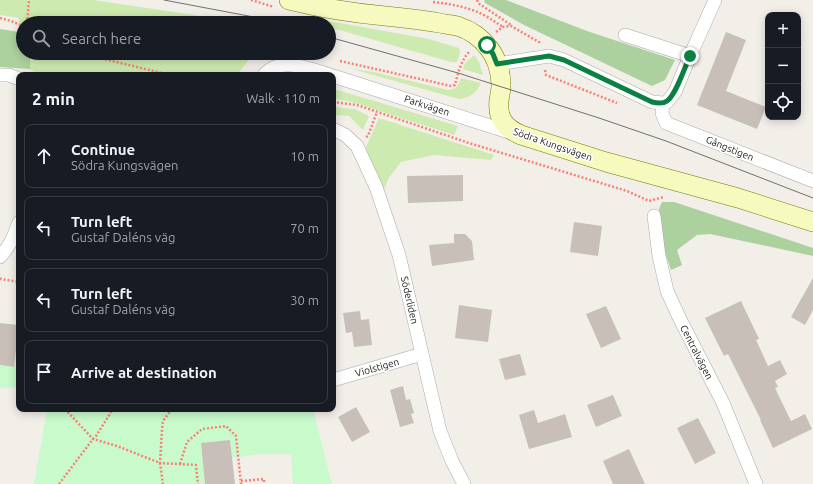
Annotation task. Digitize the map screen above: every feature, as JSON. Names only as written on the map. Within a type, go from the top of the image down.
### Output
[{"type":"main road","name":"Södra Kungsvägen","points":[[289,0],[308,5],[438,22],[470,31],[487,45],[493,54],[500,72],[501,86],[499,109],[503,122],[507,127],[520,135],[606,162],[738,198],[813,222]]},
{"type":"street","points":[[497,64],[549,56],[554,57],[564,60],[652,102],[667,102],[675,92],[715,0]]},
{"type":"street","points":[[625,35],[690,56]]},
{"type":"street","name":"Parkvägen","points":[[266,72],[286,65],[293,65],[320,72]]},
{"type":"street","points":[[0,75],[10,75],[16,78]]},
{"type":"street","name":"Parkvägen","points":[[336,76],[520,135]]},
{"type":"street","name":"Gångstigen","points":[[663,103],[662,113],[666,123],[813,182]]},
{"type":"street","name":"Söderliden","points":[[336,130],[345,135],[358,146],[376,187],[399,255],[440,431],[452,461],[464,484]]},
{"type":"street","name":"Centralvägen","points":[[654,216],[667,291],[723,403],[756,484]]},
{"type":"street","points":[[0,257],[7,250],[16,230]]},
{"type":"street","name":"Violstigen","points":[[336,379],[422,354]]},
{"type":"path","points":[[27,16],[28,0]]},
{"type":"path","points":[[476,0],[478,3],[511,26]]},
{"type":"path","points":[[0,18],[16,23]]},
{"type":"path","points":[[108,60],[158,72]]},
{"type":"path","points":[[336,102],[357,105],[469,143],[627,191],[649,201],[670,195]]},
{"type":"path","points":[[358,146],[368,136],[377,112]]},
{"type":"path","points":[[0,278],[16,282]]},
{"type":"path","points":[[68,412],[92,439],[117,446],[160,462],[196,465],[198,484]]},
{"type":"path","points":[[59,484],[92,439],[96,436],[111,412]]},
{"type":"path","points":[[163,484],[160,462],[162,430],[163,421],[170,412]]},
{"type":"path","points":[[180,464],[187,442],[202,429],[226,426],[236,436],[241,482],[264,479],[264,484]]},
{"type":"green space","points":[[0,0],[93,0],[199,16],[16,16],[16,18],[0,15]]},
{"type":"green space","points":[[484,0],[506,0],[587,31],[675,60],[665,80],[652,86],[524,25],[485,3]]},
{"type":"green space","points":[[336,22],[429,39],[459,48],[460,53],[457,62],[451,62],[336,29]]},
{"type":"green space","points":[[0,29],[16,32],[16,60],[30,60],[30,69],[0,67]]},
{"type":"green space","points":[[474,55],[479,62],[483,75],[463,69],[465,63]]},
{"type":"green space","points":[[30,60],[249,60],[239,72],[34,72],[30,69]]},
{"type":"green space","points":[[352,69],[374,72],[448,90],[457,87],[461,78],[481,83],[477,90],[472,94],[459,99]]},
{"type":"green space","points":[[336,90],[458,126],[454,135],[355,103],[336,99]]},
{"type":"green space","points":[[336,107],[355,109],[369,116],[363,130],[349,116],[336,115]]},
{"type":"green space","points":[[379,118],[494,155],[491,160],[434,155],[401,162],[388,179],[384,189],[365,149]]},
{"type":"green space","points":[[662,202],[674,202],[813,248],[813,256],[710,234],[697,235],[677,250],[682,265],[671,270],[662,244],[659,209]]},
{"type":"green space","points":[[16,353],[16,387],[0,388],[0,365],[14,367]]},
{"type":"green space","points":[[46,412],[314,412],[332,484],[293,484],[291,454],[262,454],[232,458],[230,440],[201,444],[205,484],[34,484]]},
{"type":"building","points":[[726,32],[746,40],[726,91],[765,107],[757,129],[697,105]]},
{"type":"building","points":[[463,175],[463,201],[408,203],[407,176]]},
{"type":"building","points":[[574,222],[602,226],[598,256],[570,252]]},
{"type":"building","points":[[454,234],[465,234],[472,241],[474,260],[432,266],[429,245],[454,243]]},
{"type":"building","points":[[813,278],[813,310],[805,325],[791,317]]},
{"type":"building","points":[[741,301],[759,339],[756,340],[768,366],[780,360],[787,374],[775,381],[778,387],[775,388],[791,421],[805,414],[812,429],[773,448],[761,420],[728,354],[724,356],[705,318]]},
{"type":"building","points":[[459,305],[492,310],[488,342],[455,338]]},
{"type":"building","points":[[606,306],[621,339],[601,348],[586,314]]},
{"type":"building","points":[[360,311],[361,320],[369,319],[372,345],[354,347],[352,332],[346,333],[343,313]]},
{"type":"building","points":[[0,323],[16,325],[16,350],[14,367],[0,365]]},
{"type":"building","points":[[520,354],[526,375],[505,380],[499,359]]},
{"type":"building","points":[[403,386],[406,400],[410,399],[414,413],[411,414],[414,423],[400,427],[390,390]]},
{"type":"building","points":[[613,395],[622,416],[596,427],[587,405]]},
{"type":"building","points":[[356,407],[370,432],[352,442],[338,417]]},
{"type":"building","points":[[534,410],[538,423],[565,414],[572,437],[529,449],[519,415]]},
{"type":"building","points":[[698,418],[716,453],[695,464],[677,428]]},
{"type":"building","points":[[230,440],[235,484],[205,484],[201,443]]},
{"type":"building","points":[[629,449],[645,484],[613,484],[603,461]]},
{"type":"tram line","points":[[164,0],[248,16]]},
{"type":"tram line","points":[[336,39],[458,73],[599,118],[666,141],[813,198]]},
{"type":"route","points":[[487,45],[497,64],[549,56],[554,57],[564,60],[652,102],[658,103],[667,102],[675,92],[690,56]]}]
